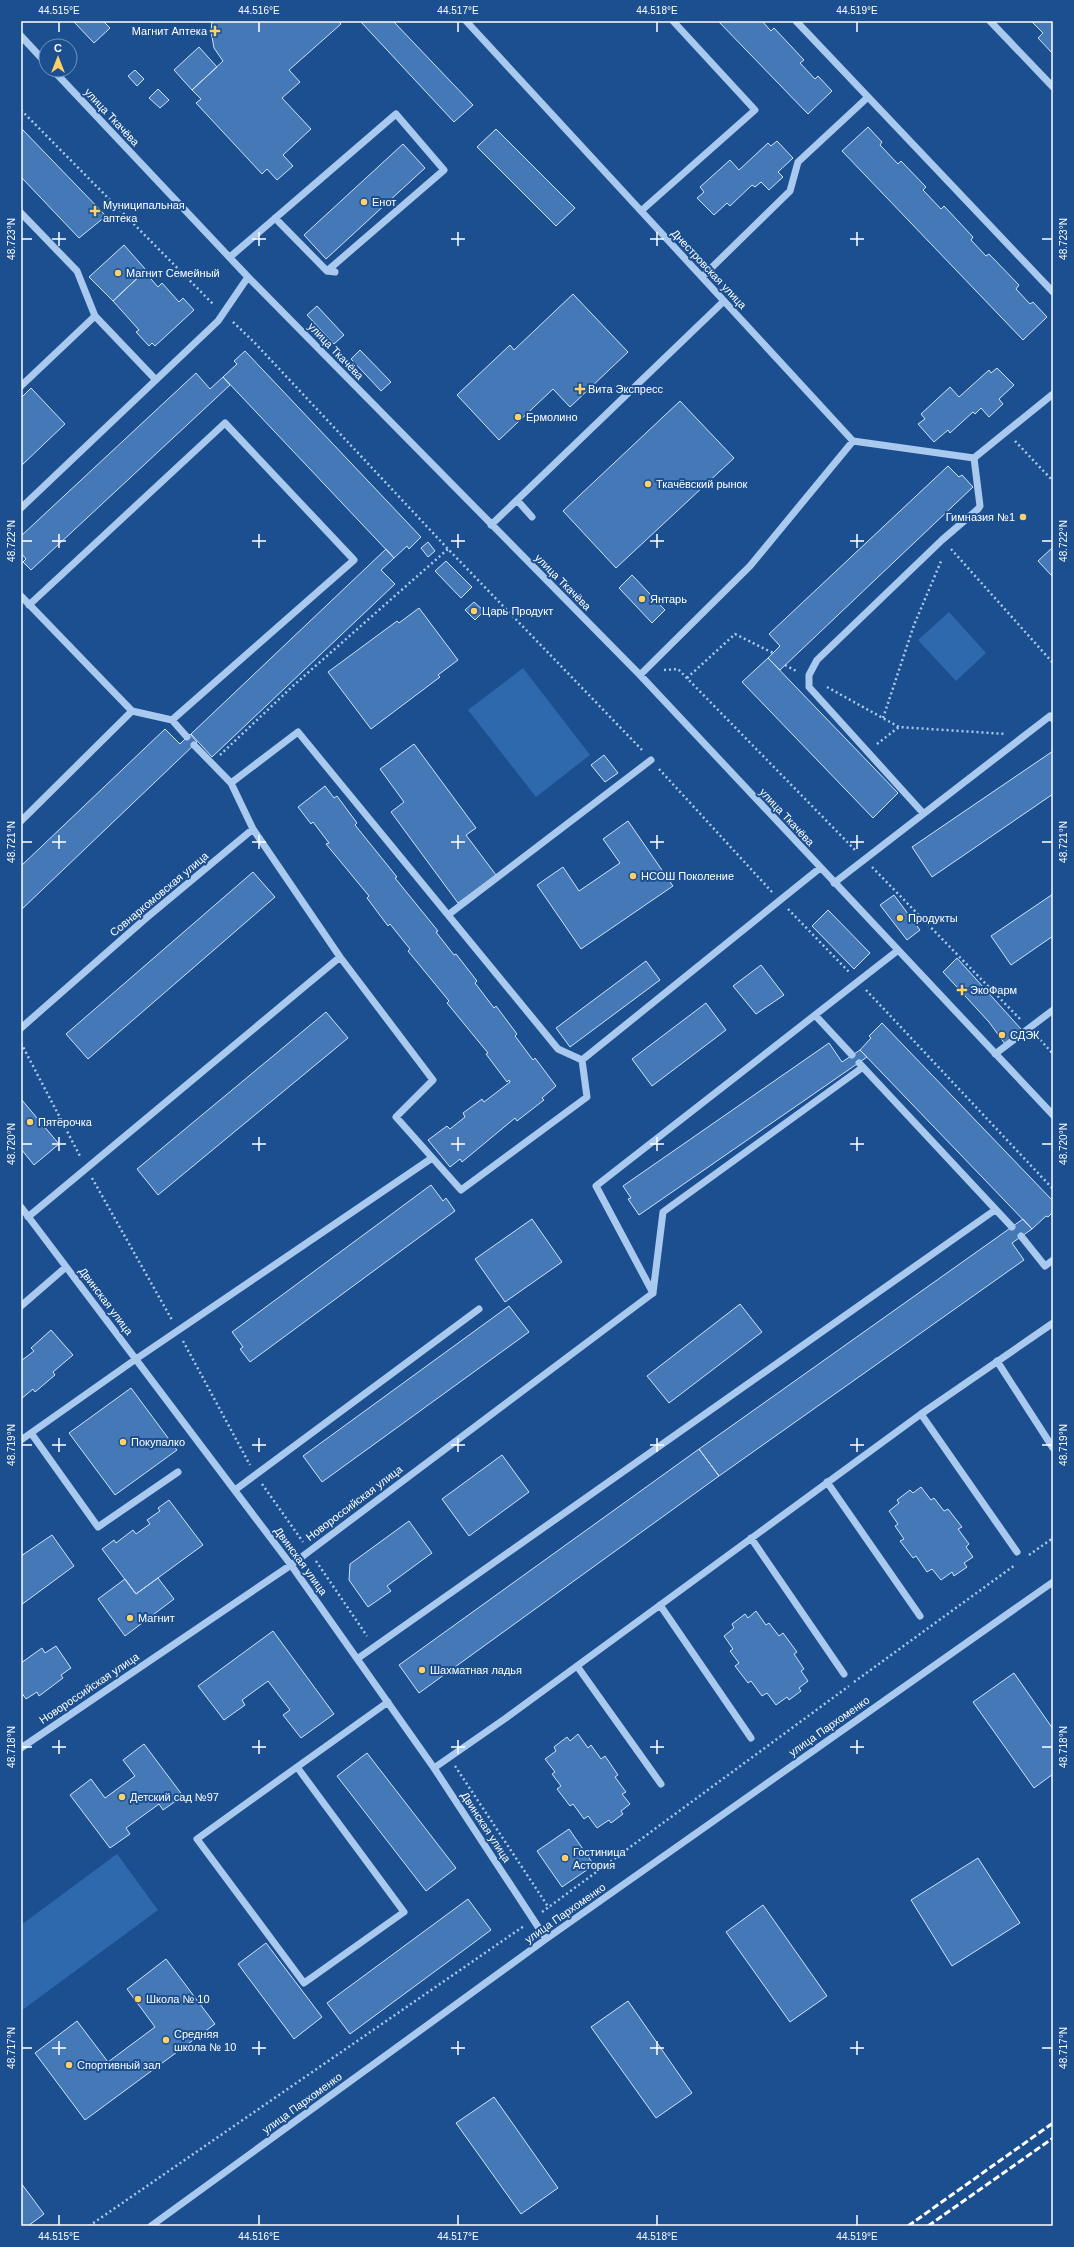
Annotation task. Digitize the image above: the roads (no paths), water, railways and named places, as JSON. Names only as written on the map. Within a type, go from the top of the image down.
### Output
[{"type":"street","name":"Днестровская улица","points":[[466,21],[853,441]]},
{"type":"street","points":[[641,211],[755,110],[673,21]]},
{"type":"street","points":[[796,21],[1053,292]]},
{"type":"street","points":[[990,21],[1053,86]]},
{"type":"street","points":[[21,36],[38,54]]},
{"type":"street","name":"улица Ткачёва","points":[[61,78],[248,277],[640,675],[834,884],[1053,1115]]},
{"type":"street","points":[[702,277],[790,191],[798,162],[868,97]]},
{"type":"street","points":[[230,257],[275,218],[396,114],[444,170],[331,272],[275,218]]},
{"type":"street","points":[[21,213],[77,271],[95,316],[156,380]]},
{"type":"street","points":[[21,508],[218,321],[248,277]]},
{"type":"street","points":[[491,525],[724,301]]},
{"type":"street","points":[[21,386],[95,316]]},
{"type":"street","points":[[640,675],[750,566],[853,441],[974,458],[1053,394]]},
{"type":"street","points":[[29,605],[225,423],[354,560],[172,720]]},
{"type":"street","points":[[923,813],[809,687],[809,677],[817,660],[945,543],[980,506],[974,458]]},
{"type":"street","points":[[517,500],[532,517]]},
{"type":"street","points":[[21,596],[132,711],[172,720],[187,737]]},
{"type":"street","points":[[21,821],[132,711]]},
{"type":"street","points":[[834,884],[1024,735],[1051,717]]},
{"type":"street","points":[[231,783],[298,732],[558,1049],[582,1060]]},
{"type":"street","points":[[194,745],[231,783],[253,829],[340,957],[433,1080],[396,1117],[461,1190],[587,1097],[582,1060]]},
{"type":"street","points":[[448,915],[651,760]]},
{"type":"street","name":"Совнаркомовская улица","points":[[21,1028],[145,919],[253,829]]},
{"type":"street","points":[[582,1060],[686,974],[820,868]]},
{"type":"street","points":[[653,1293],[596,1186],[897,951]]},
{"type":"street","points":[[28,1217],[340,957]]},
{"type":"street","points":[[995,1054],[1053,1010]]},
{"type":"street","points":[[815,1015],[852,1055]]},
{"type":"street","points":[[653,1293],[663,1212],[860,1065],[1012,1227]]},
{"type":"street","points":[[21,1440],[136,1359],[432,1158]]},
{"type":"street","name":"Двинская улица","points":[[21,1207],[291,1565],[434,1768],[546,1940]]},
{"type":"street","points":[[358,1659],[995,1210]]},
{"type":"street","points":[[1022,1236],[1045,1266],[1053,1260]]},
{"type":"street","points":[[21,1306],[66,1267]]},
{"type":"street","name":"Новороссийская улица","points":[[21,1748],[291,1565],[653,1293]]},
{"type":"street","points":[[235,1490],[479,1309]]},
{"type":"street","points":[[434,1768],[577,1666],[921,1414],[1053,1323]]},
{"type":"street","points":[[997,1361],[1053,1448]]},
{"type":"street","points":[[921,1414],[1017,1552]]},
{"type":"street","points":[[31,1433],[98,1527],[178,1472]]},
{"type":"street","points":[[827,1482],[920,1616]]},
{"type":"street","points":[[751,1538],[844,1674]]},
{"type":"street","name":"улица Пархоменко","points":[[151,2226],[546,1940],[1053,1582]]},
{"type":"street","points":[[660,1605],[751,1738]]},
{"type":"street","points":[[577,1666],[661,1784]]},
{"type":"street","points":[[297,1767],[404,1912],[304,1983],[197,1839],[297,1767],[388,1702]]},
{"type":"railway","points":[[908,2226],[1053,2123]]},
{"type":"railway","points":[[928,2226],[1053,2138]]},
{"type":"place","name":"Магнит Аптека","points":[[215,31]]},
{"type":"place","name":"Енот","points":[[364,202]]},
{"type":"place","name":"Муниципальная аптека","points":[[95,211]]},
{"type":"place","name":"Магнит Семейный","points":[[118,273]]},
{"type":"place","name":"Вита Экспресс","points":[[580,389]]},
{"type":"place","name":"Ермолино","points":[[518,417]]},
{"type":"place","name":"Ткачёвский рынок","points":[[648,484]]},
{"type":"place","name":"Гимназия №1","points":[[1023,517]]},
{"type":"place","name":"Янтарь","points":[[642,599]]},
{"type":"place","name":"Царь Продукт","points":[[474,611]]},
{"type":"place","name":"НСОШ Поколение","points":[[633,876]]},
{"type":"place","name":"Продукты","points":[[900,918]]},
{"type":"place","name":"ЭкоФарм","points":[[962,990]]},
{"type":"place","name":"СДЭК","points":[[1002,1035]]},
{"type":"place","name":"Пятёрочка","points":[[30,1122]]},
{"type":"place","name":"Покупалко","points":[[123,1442]]},
{"type":"place","name":"Магнит","points":[[130,1618]]},
{"type":"place","name":"Шахматная ладья","points":[[422,1670]]},
{"type":"place","name":"Детский сад №97","points":[[122,1797]]},
{"type":"place","name":"Гостиница Астория","points":[[565,1858]]},
{"type":"place","name":"Школа № 10","points":[[138,1999]]},
{"type":"place","name":"Средняя школа № 10","points":[[166,2040]]},
{"type":"place","name":"Спортивный зал","points":[[69,2065]]}]
